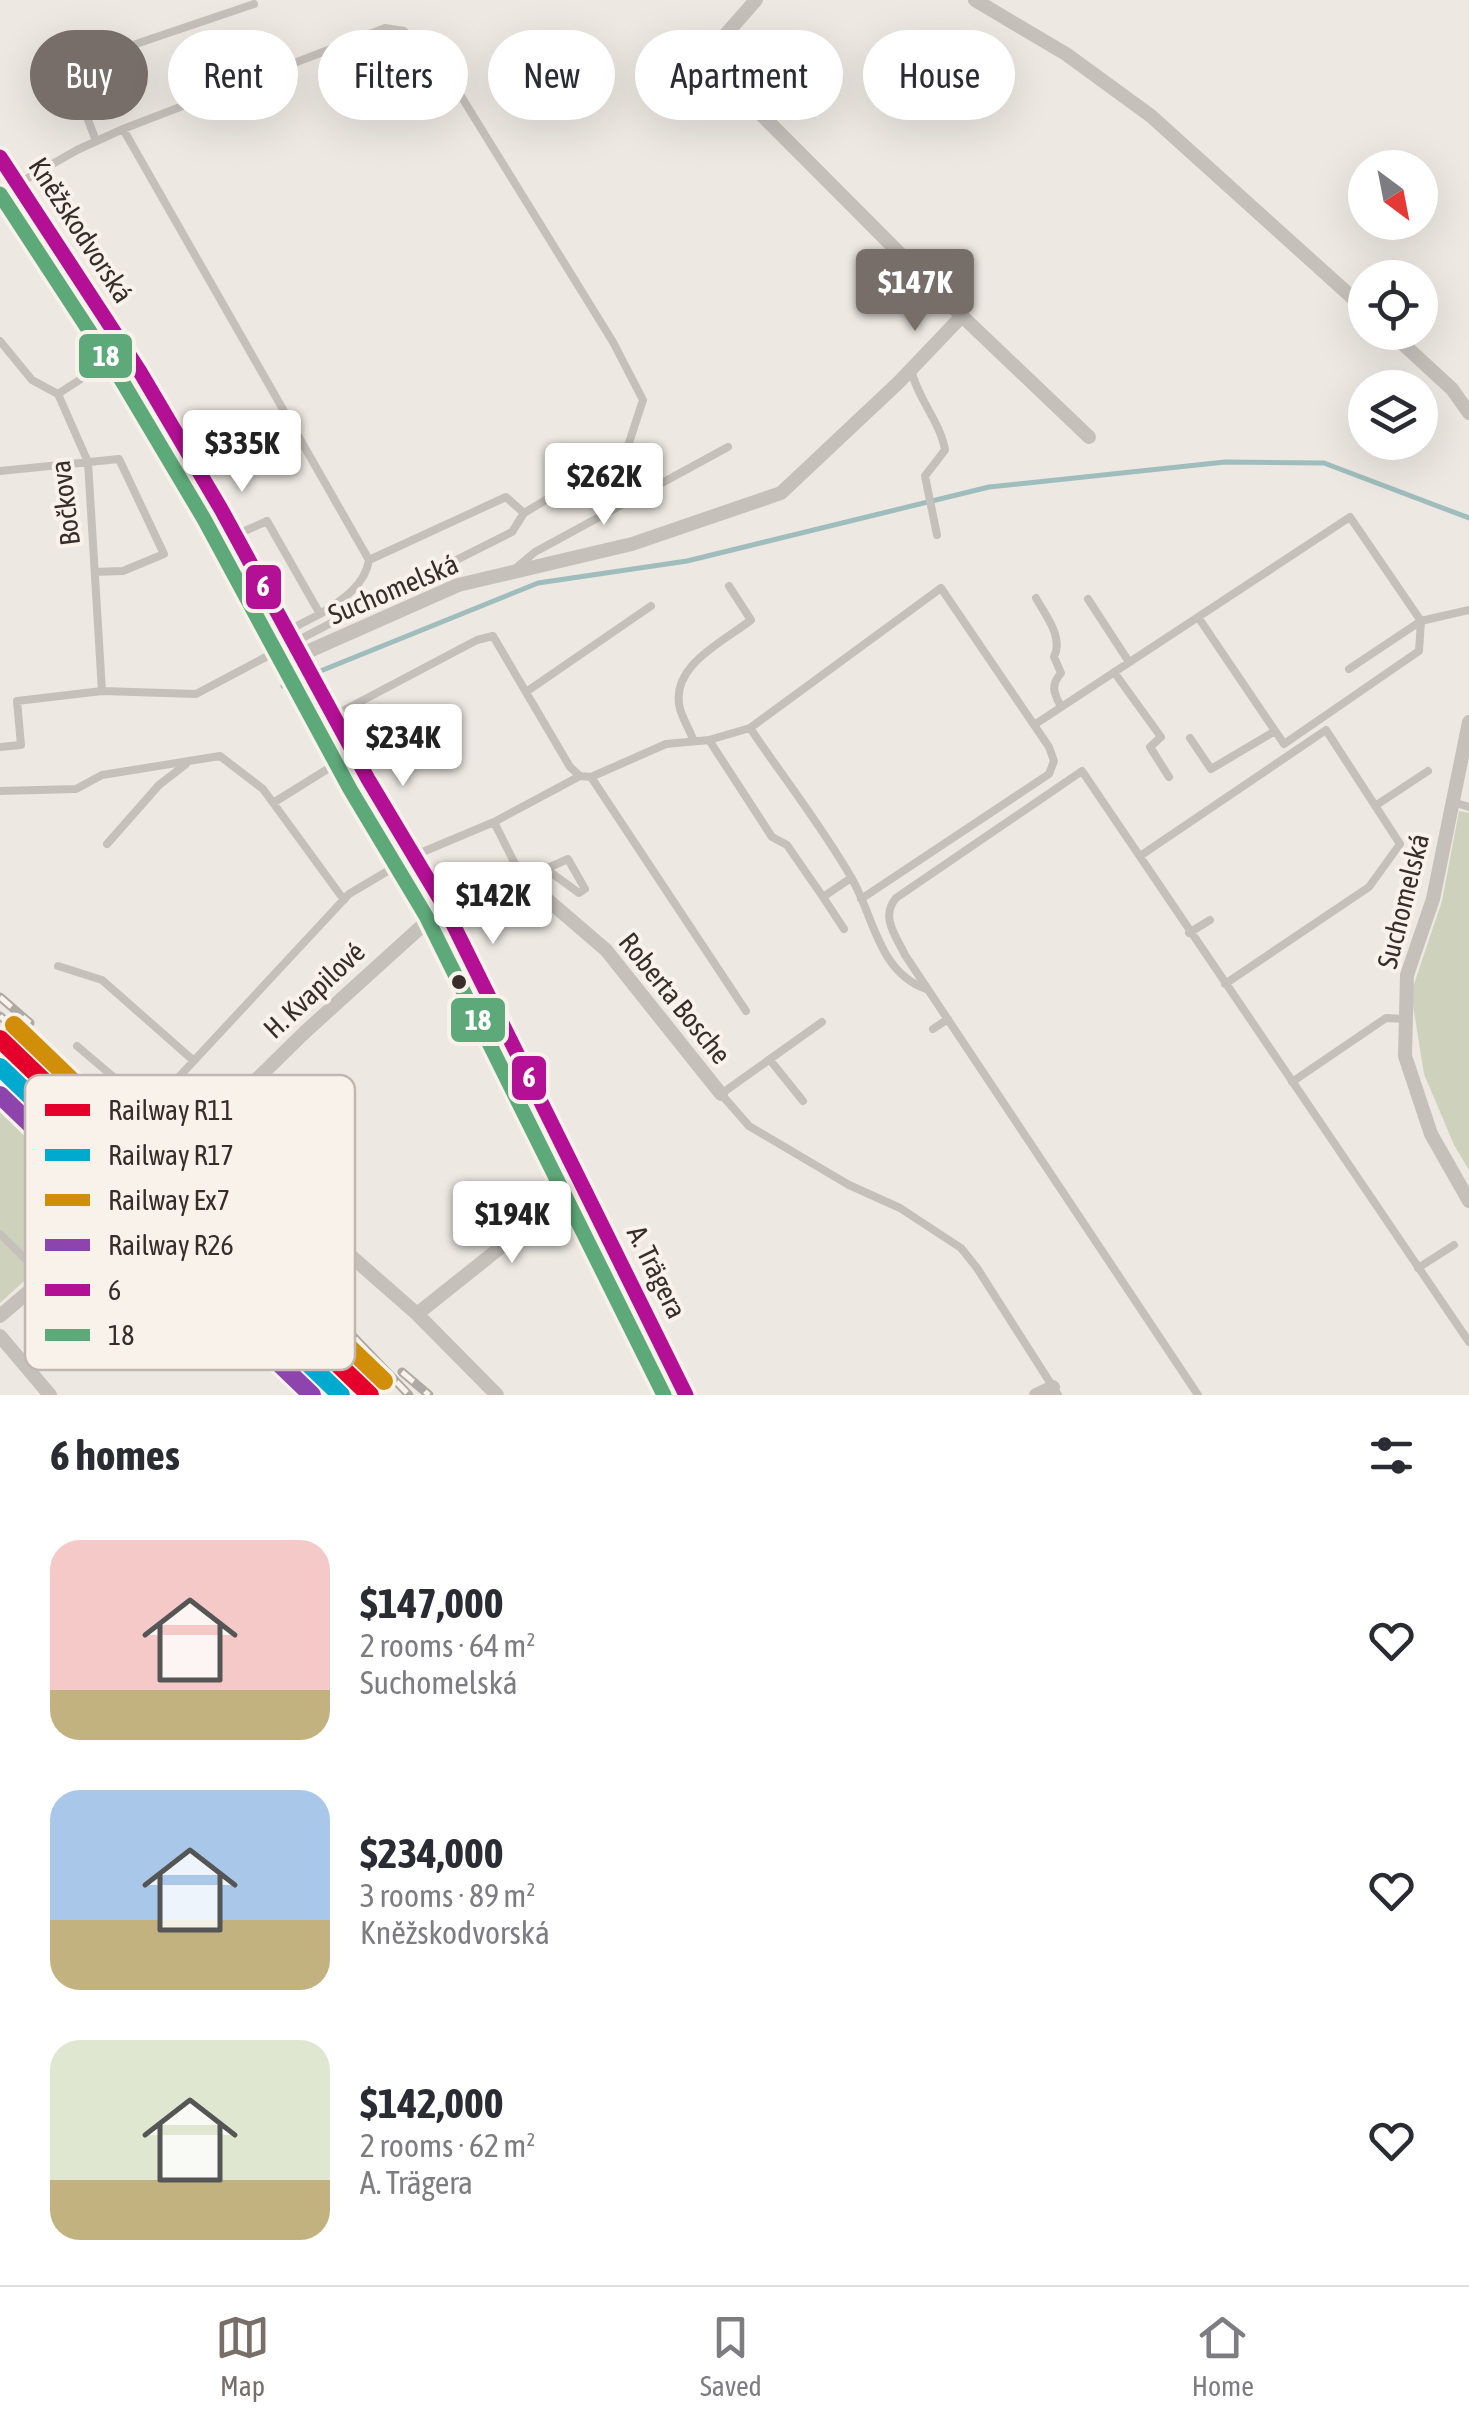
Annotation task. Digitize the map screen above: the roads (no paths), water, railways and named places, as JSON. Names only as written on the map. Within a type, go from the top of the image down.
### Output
[{"type":"street","points":[[756,0],[705,58],[1088,437]]},
{"type":"street","points":[[975,0],[1066,54],[1151,116],[1348,294]]},
{"type":"street","name":"Kněžskodvorská","points":[[0,157],[126,350],[236,535],[354,752],[444,906]]},
{"type":"street","name":"Suchomelská","points":[[309,670],[458,585],[632,544],[781,493],[962,316]]},
{"type":"street","points":[[1410,350],[1452,389],[1469,413]]},
{"type":"street","name":"Suchomelská","points":[[1469,722],[1466,755],[1433,899],[1407,976],[1405,1056],[1430,1134],[1469,1200]]},
{"type":"street","points":[[444,906],[522,874]]},
{"type":"street","name":"Roberta Bosche","points":[[522,874],[606,950],[721,1094]]},
{"type":"street","name":"H. Kvapilové","points":[[262,1075],[444,906]]},
{"type":"street","name":"A. Trägera","points":[[444,906],[686,1395]]},
{"type":"street","points":[[417,1314],[584,1185]]},
{"type":"street","points":[[355,1260],[417,1314],[497,1395]]},
{"type":"street","name":"H. Kvapilové","points":[[0,1316],[25,1295]]},
{"type":"street","points":[[0,1336],[25,1366]]},
{"type":"street","points":[[29,1370],[50,1395]]},
{"type":"street","points":[[278,1370],[304,1395]]},
{"type":"street","points":[[1036,1395],[1055,1391]]},
{"type":"lane","points":[[96,141],[68,66],[254,4]]},
{"type":"lane","points":[[0,747],[21,745],[18,701],[102,691],[196,694],[512,532],[524,513],[626,452],[643,400],[613,342],[448,75],[404,31],[385,28],[123,129],[18,184]]},
{"type":"lane","points":[[123,129],[369,560],[366,576],[338,603],[287,631]]},
{"type":"lane","name":"Bočkova","points":[[0,341],[32,380],[58,394],[88,462],[102,691]]},
{"type":"lane","points":[[58,394],[126,350]]},
{"type":"lane","points":[[911,369],[914,386],[943,438],[945,450],[925,476],[937,535]]},
{"type":"lane","points":[[510,573],[535,552],[728,447]]},
{"type":"lane","points":[[0,471],[119,458],[164,554],[123,571],[95,572]]},
{"type":"lane","points":[[369,560],[506,497],[524,513]]},
{"type":"lane","points":[[1034,725],[1129,662],[1198,617],[1350,518],[1420,621],[1419,651],[1284,744],[1198,617]]},
{"type":"lane","points":[[236,535],[268,521],[320,614]]},
{"type":"lane","points":[[693,739],[680,709],[678,688],[688,668],[752,620],[729,586]]},
{"type":"lane","points":[[181,1075],[344,900],[413,856],[494,822],[580,776],[591,777],[666,744],[710,740],[750,728],[941,588],[1054,761],[1048,774],[861,898]]},
{"type":"lane","points":[[1036,598],[1056,637],[1058,648],[1054,657],[1061,673],[1053,683],[1053,692],[1061,708]]},
{"type":"lane","points":[[1088,600],[1129,662]]},
{"type":"lane","points":[[526,692],[651,606]]},
{"type":"lane","points":[[1349,668],[1420,621],[1469,610]]},
{"type":"lane","points":[[335,715],[477,640],[493,636],[570,767],[580,776]]},
{"type":"lane","points":[[1114,672],[1161,737],[1150,747],[1169,777]]},
{"type":"lane","points":[[750,728],[852,878],[877,941],[908,983],[928,990]]},
{"type":"lane","points":[[1190,738],[1210,769],[1275,730]]},
{"type":"lane","points":[[1140,856],[1326,730],[1400,844],[1370,888],[1224,984]]},
{"type":"lane","points":[[710,740],[772,837],[787,845],[844,929]]},
{"type":"lane","points":[[273,803],[354,752]]},
{"type":"lane","points":[[0,791],[76,789],[102,775],[220,756],[264,789],[344,900]]},
{"type":"lane","points":[[107,844],[159,785],[189,761]]},
{"type":"lane","points":[[1375,806],[1428,771]]},
{"type":"lane","points":[[1198,1395],[928,990],[888,918],[889,907],[896,898],[1082,772],[1469,1342]]},
{"type":"lane","points":[[591,777],[746,1010]]},
{"type":"lane","points":[[1453,802],[1469,806]]},
{"type":"lane","points":[[494,822],[522,874],[568,859],[586,889],[578,892],[546,869]]},
{"type":"lane","points":[[823,896],[852,878]]},
{"type":"lane","points":[[1190,933],[1210,920]]},
{"type":"lane","points":[[58,966],[102,980],[194,1061]]},
{"type":"lane","points":[[1292,1082],[1386,1018],[1406,1019]]},
{"type":"lane","points":[[932,1029],[948,1019]]},
{"type":"lane","points":[[822,1022],[721,1094],[749,1126],[900,1208],[961,1248],[1055,1391]]},
{"type":"lane","points":[[77,1046],[111,1075]]},
{"type":"lane","points":[[770,1060],[802,1101]]},
{"type":"lane","points":[[0,1079],[25,1104]]},
{"type":"lane","points":[[0,1234],[25,1258]]},
{"type":"lane","points":[[1418,1268],[1454,1245]]},
{"type":"waterway","points":[[318,672],[538,583],[687,561],[989,487],[1225,462],[1324,463],[1469,518]]},
{"type":"waterway","points":[[283,686],[308,676]]},
{"type":"railway","points":[[0,997],[30,1023]]},
{"type":"railway","points":[[0,1016],[66,1075]]},
{"type":"railway","points":[[355,1338],[409,1395]]},
{"type":"railway","points":[[402,1372],[429,1395]]},
{"type":"rail line","name":"Ex7","points":[[14,1025],[66,1075]]},
{"type":"rail line","name":"R11","points":[[0,1039],[37,1075]]},
{"type":"rail line","name":"R17","points":[[0,1067],[25,1091]]},
{"type":"rail line","name":"R26","points":[[0,1095],[25,1119]]},
{"type":"rail line","name":"Ex7","points":[[355,1353],[384,1381]]},
{"type":"rail line","name":"R26","points":[[286,1370],[312,1395]]},
{"type":"rail line","name":"R17","points":[[315,1370],[341,1395]]},
{"type":"rail line","name":"R11","points":[[344,1370],[370,1395]]}]
